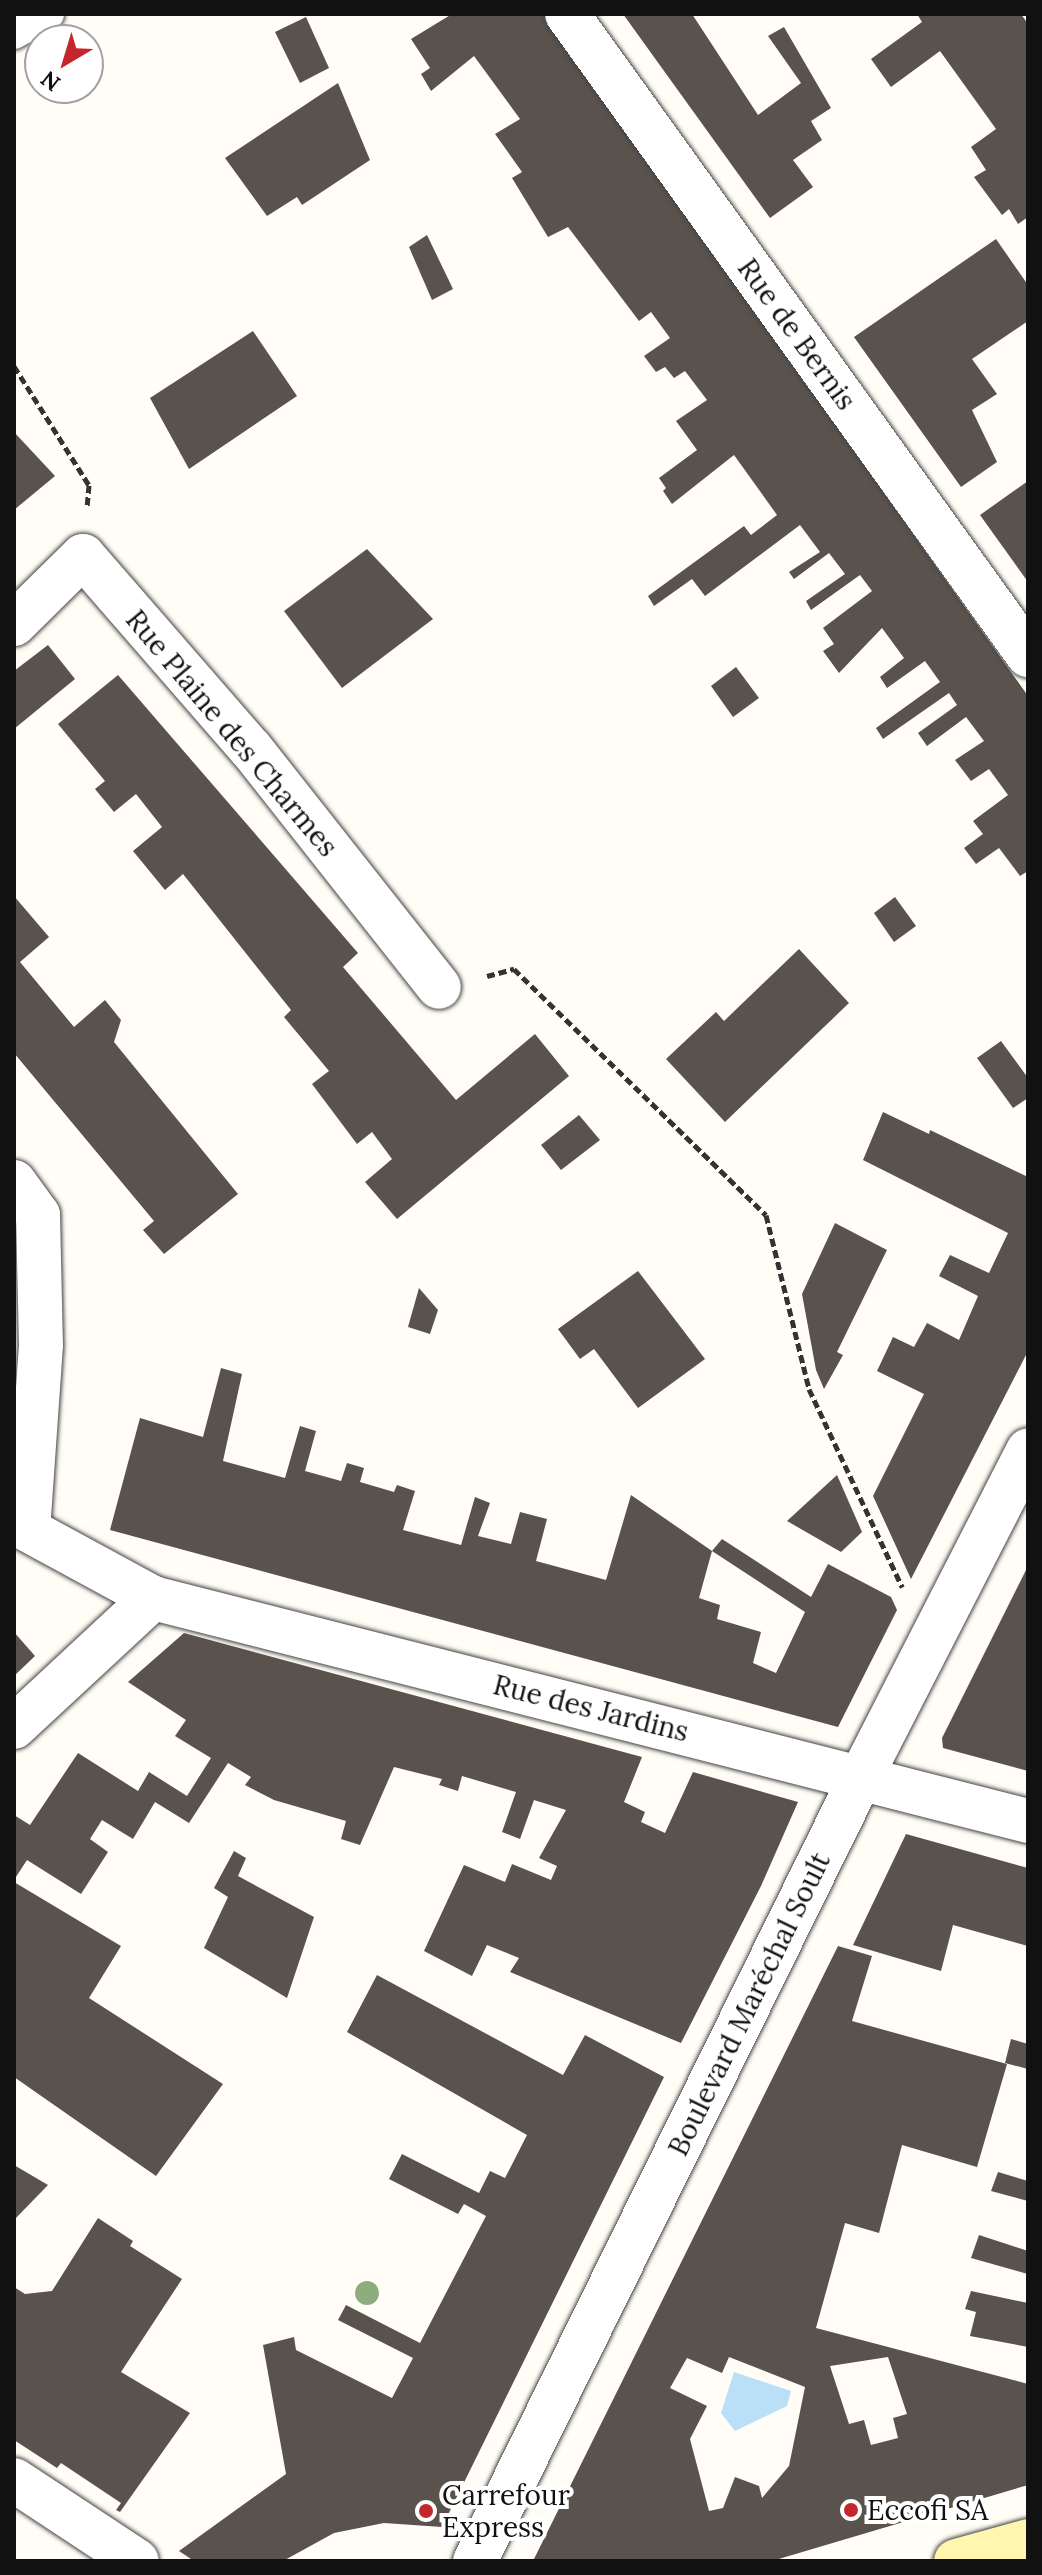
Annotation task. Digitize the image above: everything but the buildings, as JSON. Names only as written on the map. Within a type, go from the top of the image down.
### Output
[{"type":"main road","points":[[956,2561],[1028,2541]]},
{"type":"street","name":"Rue de Bernis","points":[[567,14],[1028,655]]},
{"type":"street","points":[[14,624],[83,556]]},
{"type":"street","name":"Rue Plaine des Charmes","points":[[83,556],[251,749],[439,987]]},
{"type":"street","points":[[14,1182],[38,1215],[41,1345],[28,1530],[153,1598],[14,1727]]},
{"type":"street","name":"Boulevard Maréchal Soult","points":[[475,2561],[861,1777],[1028,1450]]},
{"type":"street","name":"Rue des Jardins","points":[[153,1598],[1028,1821]]},
{"type":"street","points":[[14,2480],[137,2561]]},
{"type":"lane","points":[[14,33],[48,14]]},
{"type":"path","points":[[14,366],[89,485],[83,556]]},
{"type":"path","points":[[439,987],[514,969],[766,1215],[809,1389],[908,1602],[942,1622]]},
{"type":"water","points":[[734,2372],[791,2391],[787,2406],[735,2431],[721,2413]]},
{"type":"place","name":"Eccofi SA","points":[[851,2510]]},
{"type":"place","name":"Carrefour Express","points":[[426,2511]]}]
